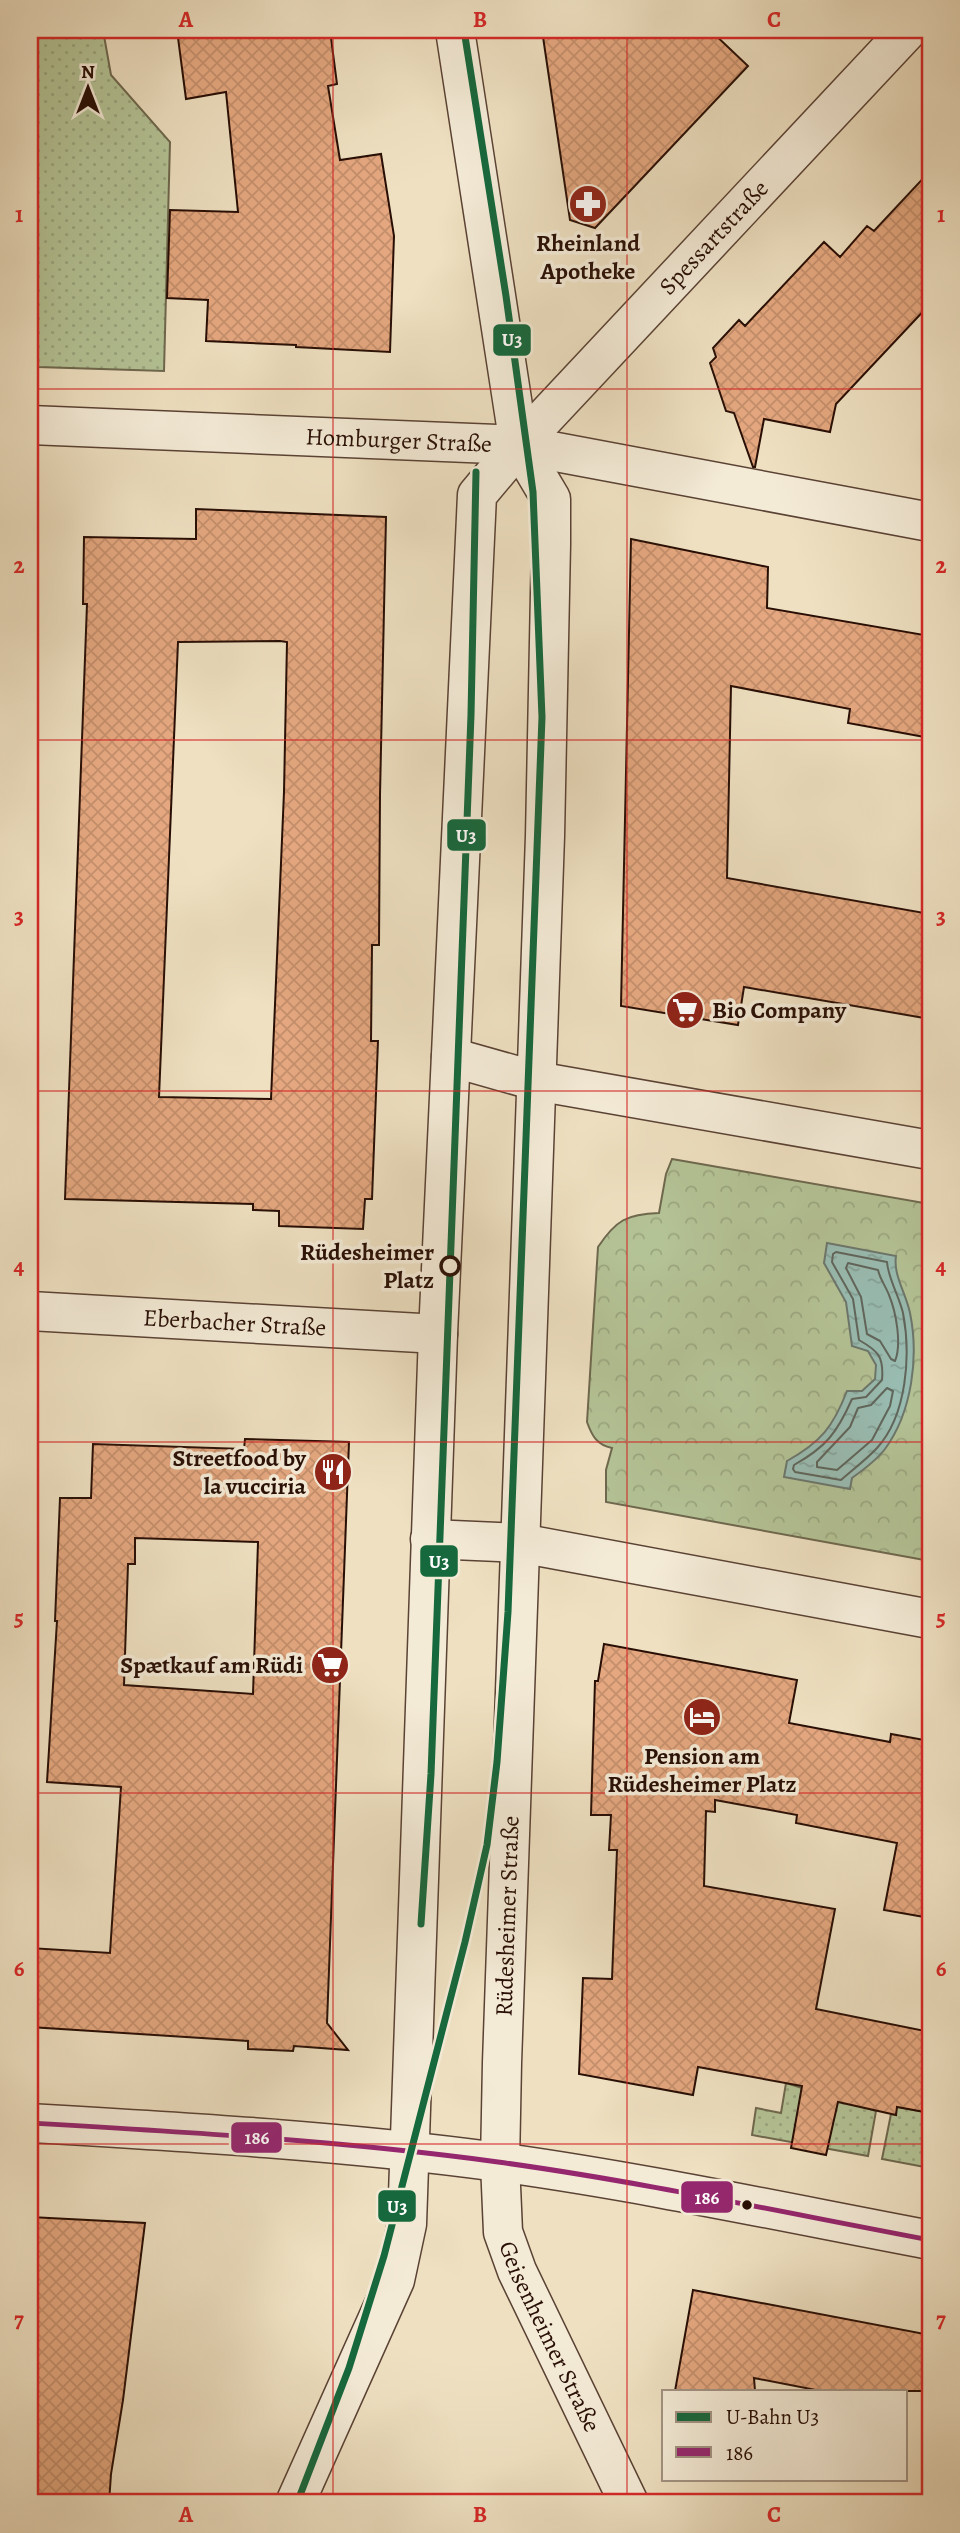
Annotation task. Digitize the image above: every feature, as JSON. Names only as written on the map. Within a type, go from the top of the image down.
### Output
[{"type":"street","points":[[295,2503],[395,2280],[406,2233],[438,1334],[477,495],[519,444],[455,30]]},
{"type":"street","name":"Spessartstraße","points":[[519,444],[908,30]]},
{"type":"street","name":"Homburger Straße","points":[[30,425],[519,444],[930,522]]},
{"type":"street","name":"Rüdesheimer Straße","points":[[500,2163],[546,810],[551,499],[519,444]]},
{"type":"street","points":[[451,1057],[536,1081],[930,1150]]},
{"type":"street","name":"Eberbacher Straße","points":[[30,1311],[438,1334]]},
{"type":"street","points":[[430,1539],[520,1543],[930,1619]]},
{"type":"street","points":[[30,2123],[309,2141],[408,2151],[587,2176],[930,2240]]},
{"type":"street","name":"Geisenheimer Straße","points":[[500,2163],[503,2232],[517,2271],[629,2503]]},
{"type":"green space","points":[[30,30],[103,30],[111,75],[170,142],[164,371],[38,367],[38,363],[30,362]]},
{"type":"green space","points":[[672,1159],[930,1204],[930,1561],[606,1502],[606,1470],[612,1448],[602,1445],[596,1439],[587,1422],[598,1247],[623,1220],[659,1213],[666,1174]]},
{"type":"green space","points":[[786,2083],[876,2111],[868,2156],[752,2135],[756,2108],[781,2113]]},
{"type":"green space","points":[[893,2106],[930,2113],[930,2168],[882,2159],[891,2114],[896,2115]]},
{"type":"water","points":[[827,1243],[896,1256],[896,1270],[913,1330],[911,1384],[902,1418],[881,1453],[852,1478],[850,1489],[784,1477],[787,1461],[809,1447],[831,1424],[847,1391],[862,1391],[875,1379],[876,1365],[868,1351],[852,1346],[846,1302],[824,1263]]},
{"type":"building","points":[[177,30],[330,30],[337,84],[328,86],[340,160],[381,154],[394,236],[390,352],[206,341],[208,300],[167,298],[170,210],[238,212],[226,92],[186,99]]},
{"type":"building","points":[[542,30],[710,30],[748,66],[595,228],[570,220]]},
{"type":"building","points":[[930,171],[930,304],[836,404],[830,432],[764,419],[753,467],[734,413],[726,411],[710,363],[716,357],[713,348],[739,320],[745,326],[824,242],[840,257],[867,226],[874,231]]},
{"type":"building","points":[[196,509],[386,517],[379,945],[372,945],[371,1041],[378,1041],[372,1199],[365,1199],[363,1229],[279,1226],[279,1211],[253,1210],[253,1204],[65,1199],[87,604],[83,604],[84,537],[196,539]],"holes":[[[178,642],[287,642],[284,792],[271,1099],[159,1097]]]},
{"type":"building","points":[[631,539],[768,567],[767,608],[930,636],[930,738],[848,723],[850,709],[731,686],[727,878],[930,914],[930,1019],[744,987],[738,1025],[621,1006]]},
{"type":"building","points":[[245,1439],[349,1442],[327,2023],[348,2050],[294,2046],[293,2051],[248,2049],[248,2041],[30,2027],[30,1948],[110,1953],[121,1787],[47,1782],[57,1621],[60,1498],[91,1498],[93,1444],[244,1449]],"holes":[[[135,1538],[258,1542],[253,1694],[124,1685],[128,1564],[135,1564]]]},
{"type":"building","points":[[604,1644],[797,1680],[789,1723],[890,1742],[891,1734],[930,1741],[930,1918],[884,1910],[897,1843],[796,1823],[797,1815],[715,1800],[715,1812],[706,1811],[704,1886],[835,1909],[816,2009],[930,2032],[930,2113],[897,2107],[896,2115],[838,2102],[826,2155],[791,2148],[802,2086],[698,2067],[693,2095],[579,2074],[583,1978],[612,1979],[617,1850],[609,1850],[611,1815],[591,1815],[595,1681],[598,1681]]},
{"type":"building","points":[[30,2217],[145,2223],[109,2503],[30,2503]]},
{"type":"building","points":[[693,2290],[930,2335],[930,2391],[816,2390],[754,2378],[755,2390],[675,2390]]},
{"type":"metro line","name":"U3","points":[[297,2503],[349,2368],[384,2256],[465,1942],[487,1845],[497,1762],[508,1612],[542,717],[533,492],[506,296],[464,30]]},
{"type":"metro line","name":"U3","points":[[421,1924],[431,1774],[471,715],[476,472]]},
{"type":"transit line","name":"186","points":[[30,2123],[323,2143],[498,2162],[660,2188],[930,2240]]},
{"type":"place","name":"Rheinland Apotheke","points":[[588,204]]},
{"type":"place","name":"Bio Company","points":[[685,1010]]},
{"type":"place","name":"Rüdesheimer Platz","points":[[450,1266]]},
{"type":"place","name":"Streetfood by la vucciria","points":[[333,1472]]},
{"type":"place","name":"Spætkauf am Rüdi","points":[[330,1665]]},
{"type":"place","name":"Pension am Rüdesheimer Platz","points":[[702,1717]]}]
